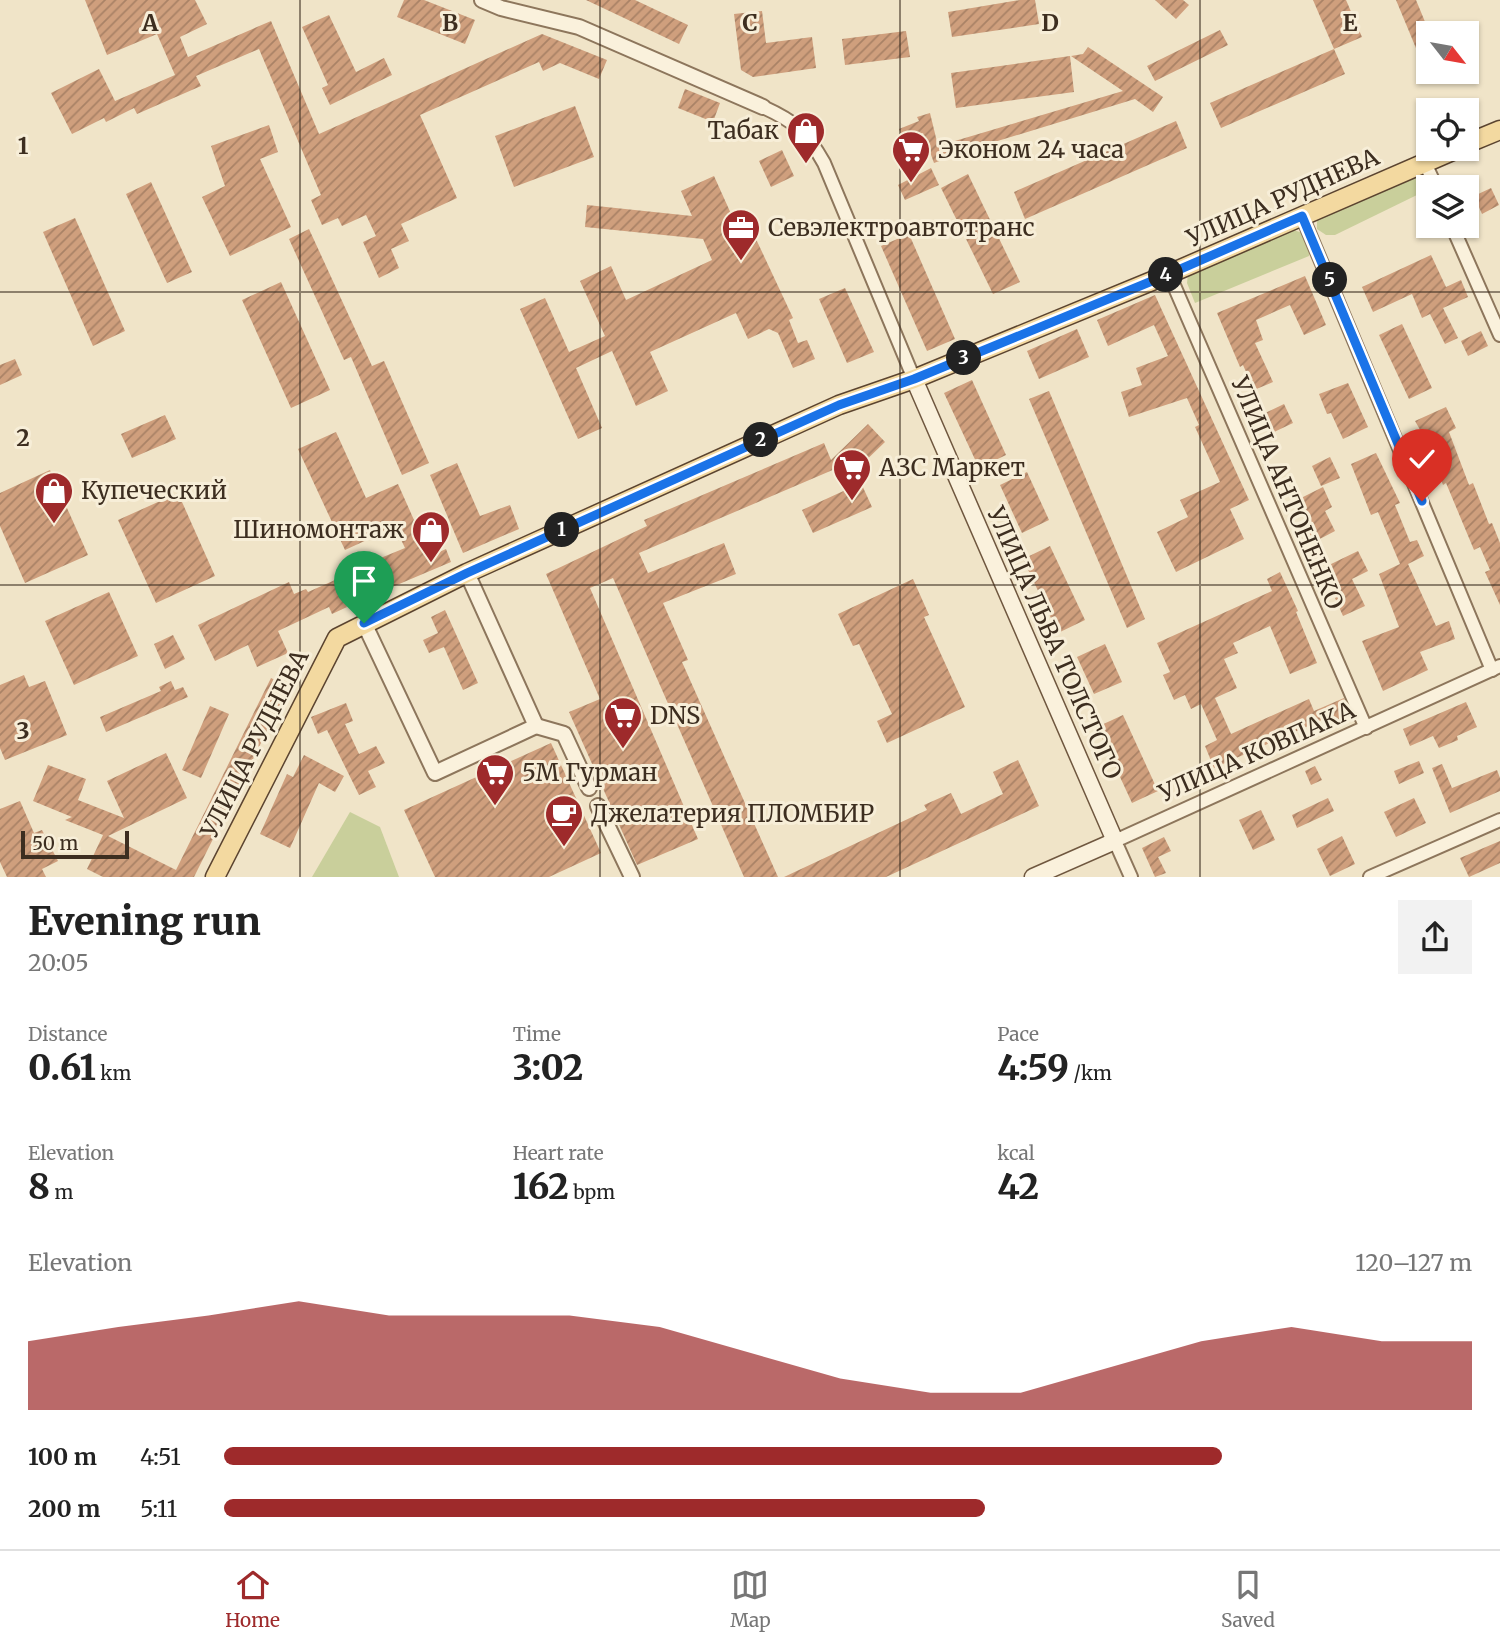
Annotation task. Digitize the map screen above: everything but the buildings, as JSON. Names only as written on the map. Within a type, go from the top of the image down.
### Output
[{"type":"main road","points":[[1479,139],[1500,130]]},
{"type":"main road","name":"УЛИЦА РУДНЕВА","points":[[215,877],[337,638],[467,573],[839,405],[914,379],[1169,274],[1430,161]]},
{"type":"main road","name":"УЛИЦА ЛЬВА ТОЛСТОГО","points":[[914,379],[1115,841]]},
{"type":"main road","name":"УЛИЦА КОВПАКА","points":[[1032,877],[1115,841]]},
{"type":"street","name":"УЛИЦА ЛЬВА ТОЛСТОГО","points":[[482,0],[501,8],[579,27],[763,107],[796,125],[810,138],[824,163],[914,379]]},
{"type":"street","points":[[1425,163],[1430,175]]},
{"type":"street","points":[[1302,216],[1496,668]]},
{"type":"street","points":[[1457,238],[1500,335]]},
{"type":"street","name":"УЛИЦА АНТОНЕНКО","points":[[1169,274],[1366,728]]},
{"type":"street","points":[[467,573],[536,726]]},
{"type":"street","points":[[364,623],[435,773],[536,726],[564,734],[589,788]]},
{"type":"street","name":"УЛИЦА КОВПАКА","points":[[1115,841],[1496,668]]},
{"type":"street","points":[[598,806],[632,877]]},
{"type":"street","points":[[1370,877],[1500,820]]},
{"type":"street","name":"УЛИЦА ЛЬВА ТОЛСТОГО","points":[[1115,841],[1131,877]]},
{"type":"green space","points":[[1419,170],[1425,173],[1426,175],[1416,175],[1416,195],[1335,235],[1326,235],[1317,229],[1317,216]]},
{"type":"green space","points":[[1290,229],[1303,233],[1310,250],[1309,256],[1195,303],[1187,283],[1188,274]]},
{"type":"green space","points":[[350,812],[380,827],[399,877],[312,877]]},
{"type":"place","name":"Табак","points":[[806,165]]},
{"type":"place","name":"Эконом 24 часа","points":[[911,184]]},
{"type":"place","name":"Севэлектроавтотранс","points":[[741,262]]},
{"type":"place","name":"АЗС Маркет","points":[[852,502]]},
{"type":"place","name":"Купеческий","points":[[54,525]]},
{"type":"place","name":"Шиномонтаж","points":[[431,564]]},
{"type":"place","name":"DNS","points":[[623,750]]},
{"type":"place","name":"5М Гурман","points":[[495,807]]},
{"type":"place","name":"Джелатерия ПЛОМБИР","points":[[564,848]]},
{"type":"route","points":[[364,623],[467,573],[839,405],[914,379],[1302,216],[1422,501]]}]
